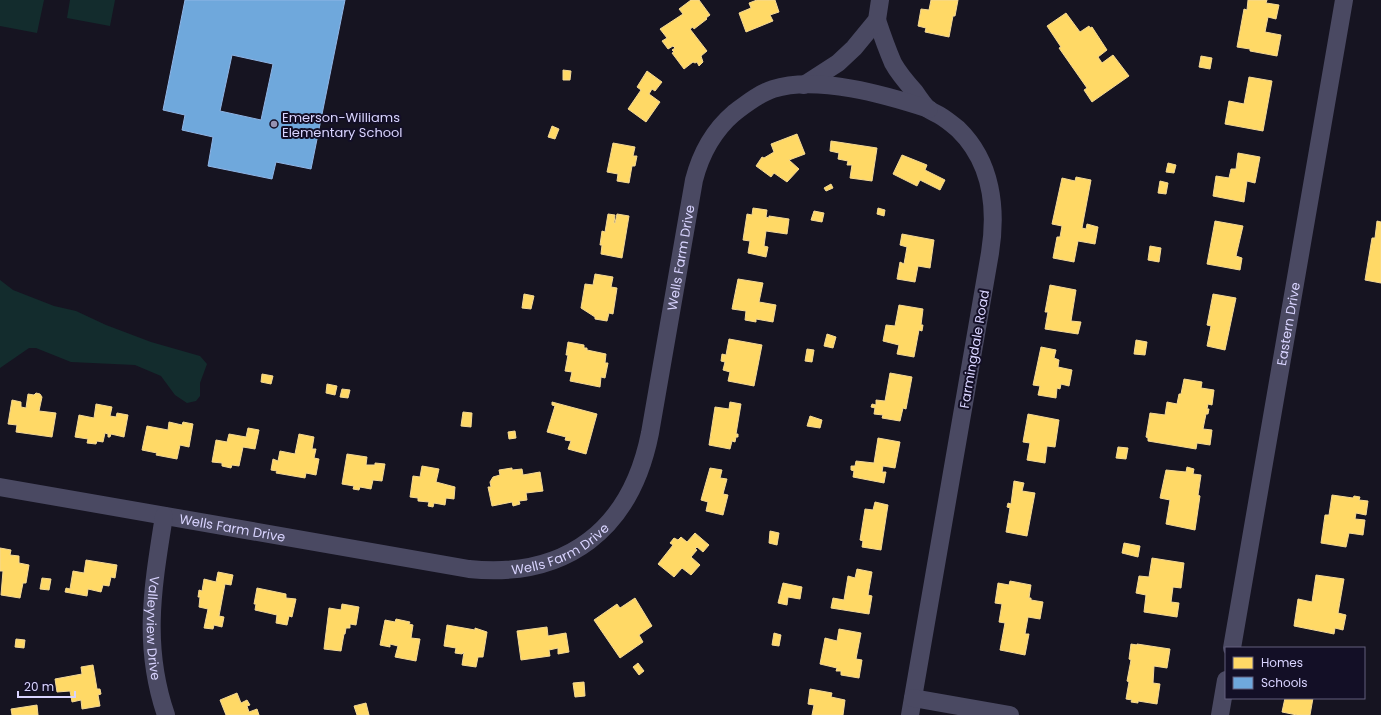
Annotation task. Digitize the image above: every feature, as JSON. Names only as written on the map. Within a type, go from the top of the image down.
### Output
[{"type":"street","points":[[804,85],[841,60],[854,48],[877,20],[880,0]]},
{"type":"street","name":"Eastern Drive","points":[[1232,647],[1344,0]]},
{"type":"street","name":"Farmingdale Road","points":[[877,20],[893,63],[902,77],[929,109],[944,118],[959,130],[978,155],[986,172],[991,191],[993,222],[989,261],[912,706]]},
{"type":"street","name":"Wells Farm Drive","points":[[0,488],[482,570],[512,570],[533,566],[563,557],[582,547],[599,533],[617,513],[631,491],[641,469],[650,433],[692,187],[697,168],[705,149],[722,125],[750,101],[774,89],[789,85],[835,87],[870,93],[902,100],[929,109]]},
{"type":"street","name":"Valleyview Drive","points":[[164,516],[153,584],[151,629],[154,671],[166,715]]},
{"type":"street","points":[[1220,715],[1225,686]]},
{"type":"street","points":[[912,706],[1010,715]]},
{"type":"green space","points":[[0,0],[44,0],[37,33],[0,26]]},
{"type":"green space","points":[[70,0],[115,0],[110,26],[67,18]]},
{"type":"green space","points":[[0,280],[13,290],[54,306],[76,311],[106,325],[151,342],[200,356],[207,364],[200,383],[200,396],[196,401],[187,403],[175,395],[161,376],[135,365],[71,362],[36,348],[29,348],[0,368]]},
{"type":"building: Homes","points":[[691,0],[699,0],[710,15],[694,29],[693,27],[690,29],[707,51],[701,56],[703,62],[699,66],[697,62],[693,62],[684,69],[672,53],[674,52],[672,50],[675,48],[673,46],[668,49],[662,41],[667,38],[660,29],[683,14],[679,9]]},
{"type":"building: Homes","points":[[757,0],[775,0],[779,12],[770,15],[773,21],[746,32],[739,13],[751,8],[749,3]]},
{"type":"building: Homes","points":[[931,0],[958,0],[949,37],[925,32],[926,28],[918,26],[921,9],[929,10]]},
{"type":"building: Homes","points":[[1248,0],[1267,0],[1266,3],[1279,5],[1276,19],[1268,17],[1265,32],[1281,35],[1277,56],[1237,47],[1244,9],[1247,10]]},
{"type":"building: Homes","points":[[1066,13],[1080,32],[1089,26],[1090,28],[1092,27],[1107,50],[1098,57],[1102,63],[1113,55],[1129,76],[1092,102],[1084,90],[1087,88],[1059,48],[1061,47],[1047,26]]},
{"type":"building: Homes","points":[[1201,56],[1212,58],[1210,69],[1199,67]]},
{"type":"building: Homes","points":[[563,70],[571,71],[570,80],[563,80]]},
{"type":"building: Homes","points":[[647,71],[662,82],[655,91],[652,89],[649,94],[660,102],[646,122],[628,109],[641,90],[637,87]]},
{"type":"building: Homes","points":[[1249,77],[1272,81],[1263,131],[1225,124],[1229,101],[1244,104]]},
{"type":"building: Homes","points":[[552,126],[559,129],[555,139],[548,137]]},
{"type":"building: Homes","points":[[797,134],[805,154],[789,160],[799,169],[787,182],[774,173],[771,177],[756,166],[762,157],[764,158],[774,152],[771,144]]},
{"type":"building: Homes","points":[[831,141],[877,148],[872,181],[850,178],[852,165],[847,165],[848,161],[838,159],[839,153],[830,151]]},
{"type":"building: Homes","points":[[613,143],[635,147],[633,156],[637,156],[635,166],[632,166],[629,183],[617,181],[618,174],[607,172]]},
{"type":"building: Homes","points":[[1238,153],[1260,157],[1255,183],[1247,181],[1244,202],[1213,196],[1216,176],[1229,178],[1231,169],[1236,169]]},
{"type":"building: Homes","points":[[902,155],[927,165],[925,170],[945,180],[940,190],[920,180],[917,186],[893,174]]},
{"type":"building: Homes","points":[[1168,163],[1176,165],[1174,173],[1166,172]]},
{"type":"building: Homes","points":[[1076,177],[1091,180],[1082,228],[1086,229],[1087,224],[1098,227],[1095,244],[1078,241],[1074,262],[1053,258],[1057,237],[1060,237],[1062,226],[1052,224],[1062,178],[1075,181]]},
{"type":"building: Homes","points":[[1160,181],[1168,183],[1166,194],[1158,193]]},
{"type":"building: Homes","points":[[831,184],[833,188],[826,191],[824,188]]},
{"type":"building: Homes","points":[[753,208],[767,210],[766,217],[769,218],[769,216],[789,219],[787,234],[766,231],[764,246],[768,247],[766,257],[748,253],[750,241],[743,240],[747,214],[752,215]]},
{"type":"building: Homes","points":[[878,208],[885,210],[884,216],[877,214]]},
{"type":"building: Homes","points":[[814,211],[824,213],[822,222],[811,220]]},
{"type":"building: Homes","points":[[608,214],[615,215],[614,223],[617,214],[629,216],[622,258],[601,254],[602,245],[600,245],[602,231],[605,232]]},
{"type":"building: Homes","points":[[1215,221],[1243,226],[1236,256],[1242,258],[1240,270],[1207,264]]},
{"type":"building: Homes","points":[[1377,221],[1381,222],[1381,283],[1365,280],[1372,238],[1375,238]]},
{"type":"building: Homes","points":[[902,234],[934,240],[930,268],[918,266],[915,282],[897,279],[900,262],[904,264],[907,247],[900,245]]},
{"type":"building: Homes","points":[[1150,246],[1161,248],[1159,262],[1148,260]]},
{"type":"building: Homes","points":[[595,274],[613,277],[611,287],[617,288],[613,314],[609,313],[607,321],[595,319],[595,317],[581,308],[585,284],[593,285]]},
{"type":"building: Homes","points":[[738,279],[763,283],[759,302],[776,305],[773,322],[756,319],[756,322],[745,320],[746,311],[732,309]]},
{"type":"building: Homes","points":[[1050,285],[1076,290],[1071,321],[1081,322],[1078,334],[1045,329],[1048,312],[1045,312]]},
{"type":"building: Homes","points":[[524,294],[534,296],[531,309],[522,308]]},
{"type":"building: Homes","points":[[1213,294],[1236,298],[1225,350],[1207,346],[1211,326],[1207,325]]},
{"type":"building: Homes","points":[[899,305],[923,309],[921,325],[923,325],[922,331],[919,330],[914,357],[897,354],[899,345],[883,341],[886,325],[895,326]]},
{"type":"building: Homes","points":[[827,334],[836,337],[833,348],[824,346]]},
{"type":"building: Homes","points":[[729,339],[762,345],[754,386],[728,381],[730,372],[723,370],[725,362],[721,361],[722,354],[726,355]]},
{"type":"building: Homes","points":[[1136,340],[1147,342],[1145,355],[1134,354]]},
{"type":"building: Homes","points":[[568,342],[584,345],[584,348],[587,348],[587,350],[606,354],[605,363],[608,363],[605,378],[601,377],[600,387],[570,381],[572,372],[565,371],[568,355],[566,355]]},
{"type":"building: Homes","points":[[1041,347],[1056,350],[1054,358],[1059,360],[1058,367],[1072,370],[1069,386],[1061,384],[1060,389],[1057,388],[1056,398],[1038,395],[1040,386],[1033,385]]},
{"type":"building: Homes","points":[[807,349],[814,350],[812,362],[805,361]]},
{"type":"building: Homes","points":[[890,373],[912,377],[906,409],[903,408],[900,421],[882,418],[883,415],[874,414],[875,408],[871,407],[872,404],[876,405],[876,400],[885,401]]},
{"type":"building: Homes","points":[[262,374],[273,376],[271,384],[261,382]]},
{"type":"building: Homes","points":[[1184,379],[1202,382],[1201,388],[1214,390],[1212,405],[1208,404],[1208,414],[1206,414],[1203,429],[1212,430],[1210,445],[1197,443],[1196,449],[1148,441],[1148,438],[1146,437],[1150,413],[1165,415],[1167,402],[1177,404]]},
{"type":"building: Homes","points":[[327,384],[337,386],[335,395],[326,393]]},
{"type":"building: Homes","points":[[342,389],[350,390],[348,398],[340,397]]},
{"type":"building: Homes","points":[[36,393],[40,394],[42,397],[39,411],[56,413],[52,437],[16,432],[17,425],[8,424],[12,400],[21,402],[21,407],[26,408],[28,394],[34,395]]},
{"type":"building: Homes","points":[[552,402],[597,414],[586,454],[568,449],[571,441],[565,440],[566,437],[547,432],[555,406],[552,405]]},
{"type":"building: Homes","points":[[730,402],[741,404],[736,434],[738,434],[738,437],[736,437],[735,442],[732,441],[730,449],[709,445],[715,407],[729,409]]},
{"type":"building: Homes","points":[[96,404],[112,407],[110,416],[116,417],[117,413],[128,415],[124,437],[111,434],[110,437],[108,437],[108,434],[105,433],[103,442],[97,441],[96,444],[87,443],[88,439],[75,437],[79,415],[94,418]]},
{"type":"building: Homes","points":[[463,412],[472,413],[471,427],[461,426]]},
{"type":"building: Homes","points":[[1028,414],[1059,420],[1055,447],[1047,446],[1045,463],[1027,460],[1030,443],[1023,442]]},
{"type":"building: Homes","points":[[810,416],[822,420],[820,428],[807,426]]},
{"type":"building: Homes","points":[[169,422],[182,425],[183,422],[193,424],[189,447],[180,445],[177,459],[156,455],[157,453],[142,450],[147,426],[168,430]]},
{"type":"building: Homes","points":[[248,428],[259,430],[255,449],[243,447],[239,466],[232,465],[231,468],[222,466],[222,463],[212,462],[216,440],[227,442],[229,434],[246,437]]},
{"type":"building: Homes","points":[[515,431],[516,438],[509,439],[508,432]]},
{"type":"building: Homes","points":[[299,434],[314,437],[312,449],[316,449],[314,458],[319,459],[316,475],[306,473],[305,478],[276,473],[277,471],[271,470],[273,459],[278,461],[280,451],[295,454]]},
{"type":"building: Homes","points":[[878,438],[900,442],[895,468],[883,466],[882,472],[886,472],[884,483],[853,477],[854,471],[851,470],[851,466],[855,466],[856,461],[874,463]]},
{"type":"building: Homes","points":[[1118,447],[1128,448],[1126,459],[1116,458]]},
{"type":"building: Homes","points":[[347,454],[367,457],[366,465],[375,465],[375,463],[385,464],[382,481],[373,480],[371,489],[360,487],[359,490],[353,489],[354,486],[342,484]]},
{"type":"building: Homes","points":[[422,466],[439,469],[436,482],[455,487],[454,499],[446,498],[445,505],[434,503],[433,507],[428,506],[429,502],[418,501],[418,498],[410,497],[413,476],[420,477]]},
{"type":"building: Homes","points":[[1187,467],[1194,469],[1193,474],[1201,475],[1198,495],[1200,496],[1195,530],[1166,524],[1170,500],[1160,498],[1166,470],[1186,472]]},
{"type":"building: Homes","points":[[512,468],[512,470],[522,469],[523,475],[540,472],[543,491],[526,493],[527,500],[519,501],[520,504],[513,506],[512,502],[492,506],[488,487],[491,487],[490,482],[493,477],[500,475],[499,470]]},
{"type":"building: Homes","points":[[710,468],[722,470],[720,478],[727,479],[723,494],[728,495],[723,515],[706,511],[708,502],[701,500]]},
{"type":"building: Homes","points":[[1014,481],[1024,483],[1022,491],[1035,493],[1027,536],[1006,532],[1010,508],[1007,507],[1008,503],[1011,504]]},
{"type":"building: Homes","points":[[1332,495],[1353,498],[1354,496],[1360,497],[1359,500],[1368,501],[1366,515],[1356,513],[1355,519],[1365,520],[1363,535],[1349,533],[1346,547],[1321,543],[1325,515],[1329,515]]},
{"type":"building: Homes","points":[[875,502],[888,505],[881,550],[862,547],[863,541],[860,540],[865,509],[873,510]]},
{"type":"building: Homes","points":[[770,531],[779,533],[777,545],[769,543]]},
{"type":"building: Homes","points":[[695,533],[709,545],[703,552],[697,547],[695,549],[697,550],[691,557],[700,565],[691,575],[682,568],[674,577],[658,564],[673,545],[670,543],[674,538],[678,540],[681,537],[687,542]]},
{"type":"building: Homes","points":[[1124,543],[1140,546],[1138,557],[1122,553]]},
{"type":"building: Homes","points":[[0,548],[11,550],[10,555],[19,556],[19,563],[29,565],[26,583],[23,583],[20,598],[1,595],[3,571],[0,571]]},
{"type":"building: Homes","points":[[1152,558],[1184,563],[1181,588],[1173,587],[1171,602],[1179,603],[1177,617],[1144,612],[1146,595],[1136,593],[1139,576],[1149,577]]},
{"type":"building: Homes","points":[[86,560],[117,565],[115,578],[111,577],[109,586],[103,585],[101,592],[88,589],[87,596],[65,592],[66,588],[70,589],[73,571],[84,573]]},
{"type":"building: Homes","points":[[857,569],[872,572],[868,595],[872,596],[869,614],[831,608],[833,598],[844,600],[848,576],[855,578]]},
{"type":"building: Homes","points":[[218,572],[233,575],[231,585],[225,584],[219,616],[224,617],[222,627],[214,625],[213,629],[204,628],[208,609],[199,607],[199,590],[202,591],[204,579],[216,582]]},
{"type":"building: Homes","points":[[1316,575],[1344,579],[1338,613],[1346,615],[1343,630],[1335,628],[1334,634],[1294,626],[1298,599],[1312,602]]},
{"type":"building: Homes","points":[[42,578],[51,579],[49,590],[40,589]]},
{"type":"building: Homes","points":[[1010,581],[1031,585],[1029,598],[1031,598],[1031,600],[1043,602],[1040,619],[1028,617],[1025,634],[1029,634],[1025,655],[1000,650],[1005,623],[999,622],[1002,604],[995,603],[998,583],[1009,585]]},
{"type":"building: Homes","points":[[783,583],[802,587],[800,599],[788,597],[787,605],[778,603]]},
{"type":"building: Homes","points":[[257,588],[286,594],[286,598],[296,599],[292,617],[289,616],[287,625],[276,623],[277,615],[255,610],[256,604],[254,604]]},
{"type":"building: Homes","points":[[635,598],[652,626],[639,635],[643,642],[620,658],[594,620],[617,604],[620,608]]},
{"type":"building: Homes","points":[[342,604],[359,607],[356,625],[350,624],[350,628],[346,628],[341,651],[324,649],[329,608],[341,610]]},
{"type":"building: Homes","points":[[396,619],[410,622],[409,624],[413,625],[411,638],[420,639],[416,661],[395,657],[398,646],[390,644],[390,647],[380,645],[385,620],[395,622]]},
{"type":"building: Homes","points":[[447,625],[475,630],[475,628],[487,632],[483,657],[478,657],[476,667],[462,665],[464,652],[462,654],[455,653],[456,648],[444,646]]},
{"type":"building: Homes","points":[[547,627],[548,636],[566,633],[569,652],[558,654],[558,648],[549,650],[550,656],[521,660],[517,631]]},
{"type":"building: Homes","points":[[839,629],[861,633],[856,659],[862,660],[859,678],[841,675],[841,671],[836,671],[837,668],[820,664],[825,638],[837,641]]},
{"type":"building: Homes","points":[[774,633],[781,635],[779,646],[772,645]]},
{"type":"building: Homes","points":[[16,639],[25,640],[24,648],[15,647]]},
{"type":"building: Homes","points":[[1131,644],[1170,649],[1167,668],[1154,666],[1153,683],[1160,684],[1157,704],[1138,701],[1138,703],[1131,702],[1132,700],[1126,699],[1129,682],[1127,681],[1131,660],[1129,659]]},
{"type":"building: Homes","points":[[638,663],[644,671],[639,675],[633,667]]},
{"type":"building: Homes","points":[[93,665],[97,689],[100,689],[101,694],[98,695],[100,706],[82,709],[81,700],[72,702],[70,691],[57,692],[55,679],[82,674],[81,667]]},
{"type":"building: Homes","points":[[584,682],[585,696],[575,697],[573,683]]},
{"type":"building: Homes","points":[[810,689],[832,693],[831,697],[845,700],[843,715],[812,715],[814,705],[808,704]]},
{"type":"building: Homes","points":[[237,693],[241,703],[247,700],[250,705],[247,706],[249,712],[257,709],[259,715],[226,715],[220,700]]},
{"type":"building: Homes","points":[[1285,699],[1313,699],[1310,715],[1297,715],[1282,712]]},
{"type":"building: Homes","points":[[366,703],[369,715],[357,715],[354,706]]},
{"type":"building: Homes","points":[[37,705],[38,715],[12,715],[11,709]]},
{"type":"building: Schools","points":[[185,0],[345,0],[311,169],[276,162],[272,179],[208,166],[213,137],[182,130],[185,115],[163,110]],"holes":[[[232,55],[273,64],[261,120],[220,111]]]},
{"type":"place","name":"Emerson-Williams Elementary School","points":[[274,124]]}]
